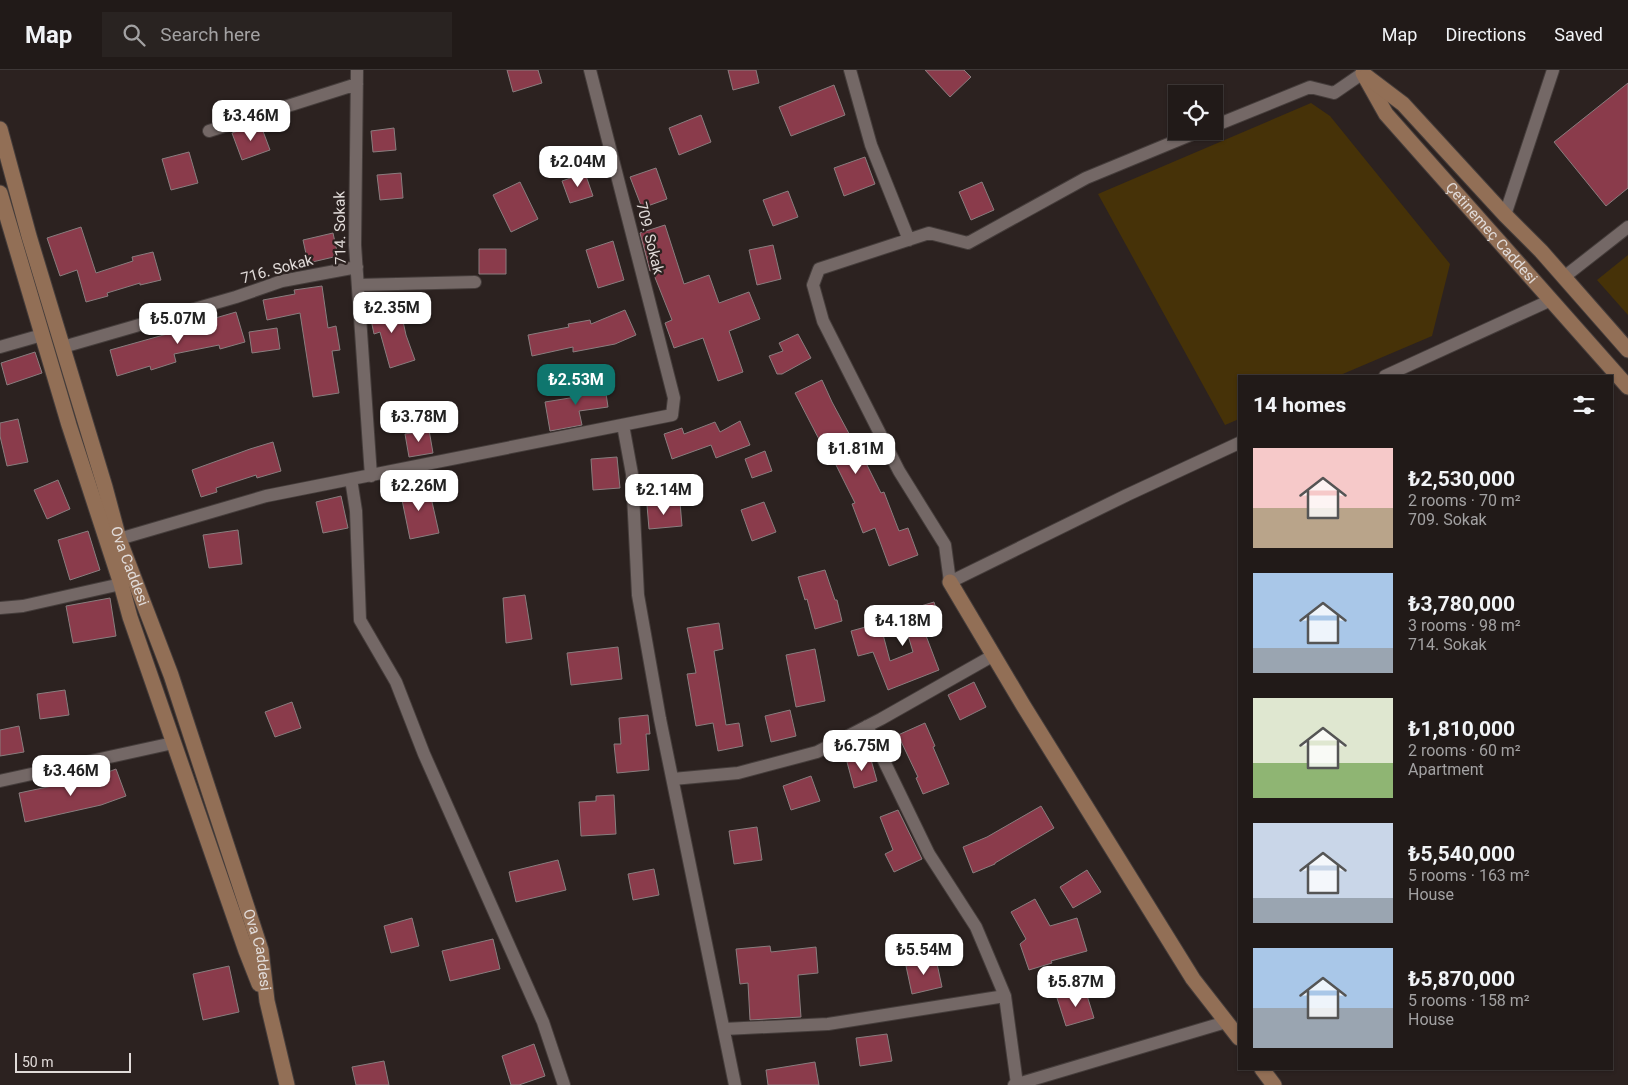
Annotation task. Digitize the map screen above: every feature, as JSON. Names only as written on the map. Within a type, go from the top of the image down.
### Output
[{"type":"street","name":"714. Sokak","points":[[357,70],[355,245],[371,476]]},
{"type":"street","name":"709. Sokak","points":[[590,70],[674,398],[672,415],[623,425]]},
{"type":"street","points":[[850,70],[871,144],[909,240]]},
{"type":"street","points":[[1505,215],[1553,70]]},
{"type":"street","points":[[1223,122],[1310,87],[1334,93],[1361,72]]},
{"type":"street","name":"Çetinemeç Caddesi","points":[[1361,72],[1403,104],[1505,215],[1541,251],[1628,350]]},
{"type":"street","name":"Çetinemeç Caddesi","points":[[1361,72],[1386,114],[1628,387]]},
{"type":"street","points":[[209,131],[357,84]]},
{"type":"street","name":"Ova Caddesi","points":[[0,129],[29,236],[119,539],[171,676],[261,950],[267,1002],[286,1085]]},
{"type":"street","points":[[1178,140],[1086,178],[968,243],[929,233],[819,269],[813,286],[823,321],[899,471],[945,544],[950,582],[1194,978],[1238,1037]]},
{"type":"street","name":"Ova Caddesi","points":[[0,193],[69,425],[130,617],[246,951],[267,1002]]},
{"type":"street","points":[[1564,277],[1628,227]]},
{"type":"street","name":"716. Sokak","points":[[63,348],[282,281],[357,267]]},
{"type":"street","points":[[358,285],[475,282]]},
{"type":"street","points":[[1386,375],[1551,300]]},
{"type":"street","points":[[0,346],[42,335]]},
{"type":"street","points":[[119,539],[266,496],[623,425],[632,474],[638,595],[735,1085]]},
{"type":"street","points":[[950,582],[1127,495],[1238,443]]},
{"type":"street","points":[[351,480],[356,511],[360,620],[396,682],[424,754],[543,1022],[564,1085]]},
{"type":"street","points":[[0,608],[23,606],[121,584]]},
{"type":"street","points":[[673,779],[738,773],[817,752],[994,655]]},
{"type":"street","points":[[867,726],[929,854],[976,927],[1005,996],[1015,1085],[1226,1022]]},
{"type":"street","points":[[0,780],[173,743]]},
{"type":"street","points":[[724,1029],[828,1024],[1005,996]]},
{"type":"street","points":[[1263,1070],[1274,1085]]},
{"type":"shaded area","points":[[1311,103],[1330,116],[1450,264],[1432,336],[1340,375],[1238,375],[1238,419],[1225,425],[1098,194]]},
{"type":"shaded area","points":[[1628,255],[1628,315],[1597,280]]},
{"type":"building","points":[[507,70],[538,70],[542,83],[513,92]]},
{"type":"building","points":[[728,70],[756,70],[759,83],[733,90]]},
{"type":"building","points":[[925,70],[964,70],[971,77],[950,97]]},
{"type":"building","points":[[1628,83],[1628,188],[1606,206],[1554,142]]},
{"type":"building","points":[[834,85],[845,115],[791,136],[779,107]]},
{"type":"building","points":[[701,115],[711,142],[679,155],[669,128]]},
{"type":"building","points":[[260,123],[270,150],[242,160],[232,133]]},
{"type":"building","points":[[394,128],[396,150],[373,152],[371,131]]},
{"type":"building","points":[[189,152],[198,183],[171,190],[162,159]]},
{"type":"building","points":[[865,157],[875,184],[844,196],[834,168]]},
{"type":"building","points":[[656,168],[667,199],[642,208],[630,177]]},
{"type":"building","points":[[401,173],[403,198],[380,200],[377,175]]},
{"type":"building","points":[[585,173],[593,196],[570,203],[562,181]]},
{"type":"building","points":[[520,182],[538,219],[511,232],[493,195]]},
{"type":"building","points":[[982,182],[994,210],[971,220],[959,192]]},
{"type":"building","points":[[788,191],[798,217],[773,226],[763,200]]},
{"type":"building","points":[[665,225],[684,284],[709,275],[719,303],[749,292],[760,319],[729,331],[743,372],[718,381],[703,338],[674,348],[665,323],[672,320],[652,270],[650,271],[640,233]]},
{"type":"building","points":[[81,227],[96,273],[133,261],[132,257],[153,252],[161,280],[140,285],[140,283],[107,293],[108,296],[86,302],[77,270],[60,276],[47,238]]},
{"type":"building","points":[[333,233],[338,256],[308,263],[303,240]]},
{"type":"building","points":[[613,241],[624,280],[598,288],[586,250]]},
{"type":"building","points":[[773,245],[781,279],[757,285],[749,250]]},
{"type":"building","points":[[479,249],[506,249],[506,274],[479,274]]},
{"type":"building","points":[[322,286],[328,328],[336,326],[340,350],[332,351],[339,393],[313,397],[300,313],[267,320],[263,300],[295,294],[294,290]]},
{"type":"building","points":[[399,303],[406,335],[415,360],[390,368],[380,332],[374,334],[369,310]]},
{"type":"building","points":[[625,310],[636,335],[615,344],[573,352],[573,347],[532,356],[528,335],[569,327],[568,324],[590,320],[591,324]]},
{"type":"building","points":[[236,312],[245,342],[220,349],[219,345],[174,354],[176,362],[151,370],[150,366],[117,376],[110,350],[185,329],[185,327],[213,321],[212,319]]},
{"type":"building","points":[[277,328],[280,349],[252,353],[249,332]]},
{"type":"building","points":[[798,334],[811,358],[782,374],[777,374],[769,356],[783,351],[779,343]]},
{"type":"building","points":[[35,352],[42,373],[7,385],[1,363]]},
{"type":"building","points":[[604,380],[608,407],[579,411],[582,425],[550,431],[545,402],[582,396],[581,383]]},
{"type":"building","points":[[822,380],[881,493],[884,492],[899,531],[908,528],[918,555],[889,566],[875,528],[863,533],[852,504],[855,503],[826,445],[823,447],[795,393]]},
{"type":"building","points":[[18,419],[28,462],[7,466],[0,436],[0,423]]},
{"type":"building","points":[[740,421],[750,445],[716,458],[711,445],[672,459],[664,434],[682,428],[684,434],[715,422],[720,432]]},
{"type":"building","points":[[429,430],[433,453],[409,457],[405,434]]},
{"type":"building","points":[[273,442],[281,471],[257,478],[256,475],[216,488],[217,492],[201,497],[192,470]]},
{"type":"building","points":[[765,451],[772,471],[752,478],[745,459]]},
{"type":"building","points":[[617,457],[620,488],[593,490],[591,459]]},
{"type":"building","points":[[58,480],[70,509],[47,519],[34,490]]},
{"type":"building","points":[[428,484],[439,533],[410,539],[400,490]]},
{"type":"building","points":[[341,496],[348,528],[323,533],[316,502]]},
{"type":"building","points":[[680,502],[682,526],[649,529],[647,505]]},
{"type":"building","points":[[764,502],[776,532],[752,541],[741,510]]},
{"type":"building","points":[[238,530],[242,564],[209,568],[203,535]]},
{"type":"building","points":[[88,531],[100,570],[70,580],[58,540]]},
{"type":"building","points":[[825,570],[835,600],[837,600],[842,621],[815,629],[807,599],[805,600],[798,577]]},
{"type":"building","points":[[525,595],[532,639],[506,643],[503,598]]},
{"type":"building","points":[[110,598],[116,636],[73,643],[66,606]]},
{"type":"building","points":[[934,602],[942,628],[925,633],[939,670],[888,690],[873,652],[858,656],[851,631],[880,623],[890,661],[913,652],[901,612]]},
{"type":"building","points":[[719,623],[723,649],[714,651],[726,725],[739,723],[743,746],[718,751],[713,723],[696,726],[687,674],[696,673],[687,628]]},
{"type":"building","points":[[618,647],[622,679],[571,685],[567,653]]},
{"type":"building","points":[[815,649],[825,701],[796,707],[786,655]]},
{"type":"building","points":[[974,682],[986,707],[960,720],[948,695]]},
{"type":"building","points":[[65,690],[69,715],[40,719],[37,694]]},
{"type":"building","points":[[292,702],[301,728],[275,737],[265,712]]},
{"type":"building","points":[[790,710],[796,736],[771,742],[765,716]]},
{"type":"building","points":[[648,715],[650,734],[646,734],[649,770],[617,773],[614,744],[621,744],[619,718]]},
{"type":"building","points":[[925,723],[949,784],[923,794],[916,778],[918,777],[898,735]]},
{"type":"building","points":[[19,726],[24,752],[0,756],[0,730]]},
{"type":"building","points":[[870,756],[877,781],[854,788],[847,762]]},
{"type":"building","points":[[116,769],[126,796],[101,805],[25,822],[19,793],[76,781],[76,784]]},
{"type":"building","points":[[811,776],[820,801],[791,810],[783,786]]},
{"type":"building","points":[[614,795],[616,834],[581,836],[579,802],[596,801],[596,796]]},
{"type":"building","points":[[1041,806],[1054,828],[995,864],[973,873],[963,847],[987,837]]},
{"type":"building","points":[[898,810],[922,859],[894,872],[885,854],[893,850],[880,817]]},
{"type":"building","points":[[757,827],[762,860],[734,864],[729,831]]},
{"type":"building","points":[[558,860],[566,890],[516,902],[509,872]]},
{"type":"building","points":[[654,869],[659,895],[633,900],[628,874]]},
{"type":"building","points":[[1087,870],[1101,892],[1073,908],[1060,887]]},
{"type":"building","points":[[1035,899],[1050,926],[1077,918],[1087,951],[1051,961],[1052,963],[1029,970],[1020,944],[1026,939],[1011,912]]},
{"type":"building","points":[[412,918],[419,946],[391,953],[384,926]]},
{"type":"building","points":[[493,939],[500,969],[450,981],[442,951]]},
{"type":"building","points":[[770,946],[771,952],[816,947],[818,973],[798,975],[801,1017],[750,1020],[748,983],[740,984],[736,949]]},
{"type":"building","points":[[936,959],[942,987],[912,994],[906,966]]},
{"type":"building","points":[[229,966],[239,1012],[203,1020],[193,974]]},
{"type":"building","points":[[1085,989],[1094,1018],[1066,1026],[1057,998]]},
{"type":"building","points":[[887,1034],[892,1061],[860,1066],[856,1038]]},
{"type":"building","points":[[534,1044],[545,1076],[519,1085],[511,1085],[502,1056]]},
{"type":"building","points":[[384,1061],[389,1085],[356,1085],[352,1067]]},
{"type":"building","points":[[815,1062],[819,1085],[768,1085],[766,1070]]}]
